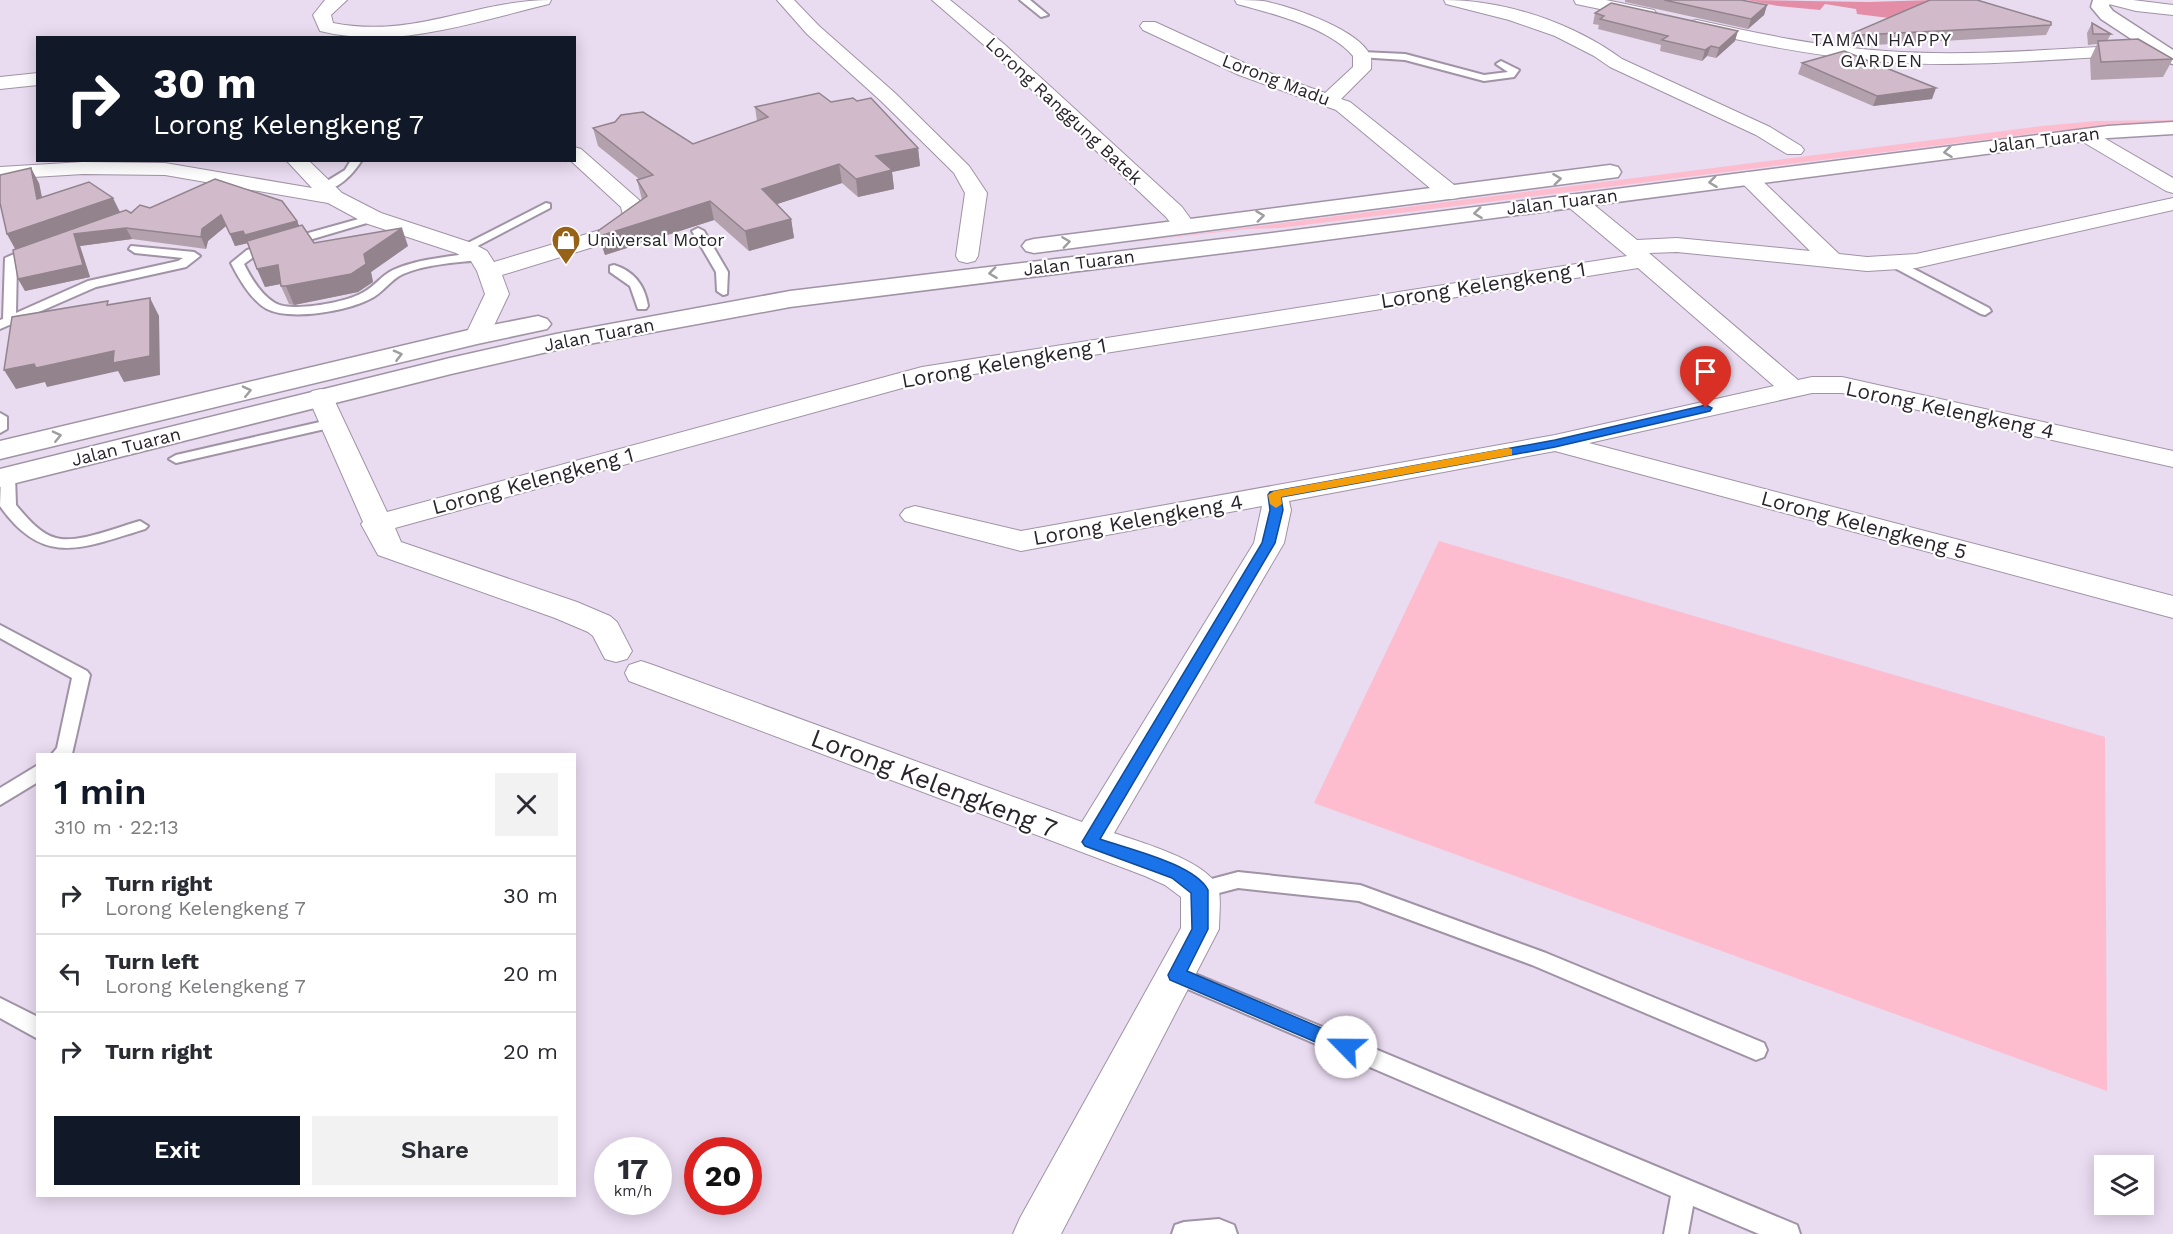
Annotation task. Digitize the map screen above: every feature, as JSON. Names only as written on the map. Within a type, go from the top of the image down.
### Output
[{"type":"main road","points":[[2102,0],[2100,7],[2107,15],[2168,54]]},
{"type":"main road","name":"Jalan Tuaran","points":[[1944,132],[2058,119],[2173,117]]},
{"type":"main road","name":"Jalan Tuaran","points":[[4,477],[327,410],[556,342],[790,299],[1264,241],[2085,135],[2173,128]]},
{"type":"main road","points":[[1759,154],[1817,147]]},
{"type":"main road","name":"Jalan Tuaran","points":[[1014,249],[1184,225],[1630,170]]},
{"type":"main road","points":[[1133,232],[1122,236],[1126,243],[1142,244],[1243,232],[1264,241]]},
{"type":"main road","name":"Jalan Tuaran","points":[[0,450],[477,336],[723,291],[979,254]]},
{"type":"street","points":[[339,0],[331,4],[322,15],[326,27],[346,33],[395,33],[543,0]]},
{"type":"street","points":[[397,23],[496,0]]},
{"type":"street","points":[[785,0],[813,30],[888,97],[962,170],[976,193],[979,254]]},
{"type":"street","points":[[1243,0],[1283,12],[1332,33],[1353,45],[1362,55],[1362,69],[1329,99]]},
{"type":"street","points":[[1452,0],[1503,13],[1594,47],[1616,63],[1763,131],[1794,150]]},
{"type":"street","points":[[1582,0],[1791,46],[1891,57],[2168,54]]},
{"type":"street","points":[[2115,0],[2136,6],[2173,10]]},
{"type":"street","name":"Lorong Ranggung Batek","points":[[942,1],[1042,88],[1174,212],[1184,225]]},
{"type":"street","name":"Lorong Madu","points":[[1149,26],[1246,71],[1312,96],[1329,99],[1343,106],[1450,193]]},
{"type":"street","points":[[0,83],[36,79]]},
{"type":"street","points":[[2085,135],[2173,187]]},
{"type":"street","points":[[298,162],[328,193],[373,218],[478,258],[608,235],[635,217],[631,205],[576,155]]},
{"type":"street","points":[[0,173],[83,168],[165,169],[328,193]]},
{"type":"street","points":[[1748,178],[1833,261]]},
{"type":"street","points":[[1574,200],[1792,389]]},
{"type":"street","name":"Lorong Kelengkeng 1","points":[[376,524],[922,375],[1677,245],[1867,264],[1895,263],[1916,261],[2173,204]]},
{"type":"street","points":[[477,336],[497,294],[478,258]]},
{"type":"street","name":"Lorong Kelengkeng 4","points":[[915,515],[1021,541],[1555,443],[1812,385],[1842,385],[2173,459]]},
{"type":"street","name":"Lorong Kelengkeng 7","points":[[327,410],[376,524],[389,548],[397,553],[566,610],[599,624],[606,630],[628,662],[1178,874],[1200,890]]},
{"type":"street","name":"Lorong Kelengkeng 5","points":[[1555,443],[2173,607]]},
{"type":"street","points":[[1090,842],[1269,543],[1277,510],[1274,495]]},
{"type":"street","points":[[1036,1234],[1200,929],[1200,890]]},
{"type":"lane","points":[[1024,0],[1044,15]]},
{"type":"lane","points":[[1362,55],[1405,57],[1484,78],[1511,75],[1514,70],[1501,64]]},
{"type":"lane","points":[[328,193],[356,162]]},
{"type":"lane","points":[[373,218],[251,253],[237,263],[245,279],[272,307],[286,310],[308,310],[363,298],[376,291],[392,275],[400,272],[478,258],[546,206]]},
{"type":"lane","points":[[698,231],[722,272],[723,291]]},
{"type":"lane","points":[[42,247],[11,258],[5,323],[93,284],[182,264],[194,256],[135,249]]},
{"type":"lane","points":[[1895,263],[1985,311]]},
{"type":"lane","points":[[614,268],[640,290],[642,306]]},
{"type":"lane","points":[[176,459],[327,410]]},
{"type":"lane","points":[[0,417],[0,429]]},
{"type":"lane","points":[[4,477],[8,506],[25,525],[52,543],[66,545],[140,526]]},
{"type":"lane","points":[[0,631],[81,675],[65,751],[62,753]]},
{"type":"lane","points":[[0,798],[36,773]]},
{"type":"lane","points":[[1200,890],[1238,880],[1360,893],[1539,959],[1756,1050]]},
{"type":"lane","points":[[1176,975],[1684,1192],[1788,1234]]},
{"type":"lane","points":[[0,1007],[36,1028]]},
{"type":"lane","points":[[1676,1234],[1684,1192]]},
{"type":"lane","points":[[1184,1234],[1219,1231],[1225,1234]]},
{"type":"shaded area","points":[[1747,0],[1868,2],[1933,0],[1889,18],[1857,14],[1856,9],[1825,4],[1820,10]]},
{"type":"shaded area","points":[[2173,120],[2173,123],[2053,131],[1280,228],[1247,229],[1132,242],[2042,126],[2096,121]]},
{"type":"shaded area","points":[[1439,541],[2105,737],[2107,1091],[1314,803]]},
{"type":"building","points":[[1664,0],[1741,0],[1767,5],[1751,19]]},
{"type":"building","points":[[1930,0],[1977,0],[2051,22],[2051,25],[1860,35],[1853,33]]},
{"type":"building","points":[[1611,3],[1738,31],[1719,48],[1711,46],[1705,50],[1662,40],[1668,36],[1600,19],[1604,16],[1595,13]]},
{"type":"building","points":[[2092,23],[2111,34],[2093,34]]},
{"type":"building","points":[[2138,39],[2173,59],[2101,62],[2098,41]]},
{"type":"building","points":[[1844,51],[1936,88],[1877,96],[1802,63]]},
{"type":"building","points":[[819,93],[831,102],[871,98],[918,148],[876,156],[892,170],[856,179],[839,164],[762,189],[791,219],[745,231],[710,201],[600,236],[598,231],[647,196],[637,180],[653,175],[593,128],[615,122],[621,115],[643,112],[693,144],[768,117],[755,107]]},
{"type":"building","points":[[31,168],[37,199],[89,182],[113,198],[7,234],[0,203],[0,175]]},
{"type":"building","points":[[215,179],[282,201],[297,221],[245,235],[243,231],[230,234],[221,215],[202,229],[201,237],[126,228],[74,234],[83,265],[18,279],[13,250],[126,210],[131,213],[140,205],[150,208]]},
{"type":"building","points":[[302,225],[314,243],[402,228],[364,254],[366,264],[351,274],[281,286],[278,265],[257,269],[247,241]]},
{"type":"building","points":[[150,298],[150,356],[113,363],[114,351],[36,368],[34,364],[4,370],[12,317],[108,301],[107,305]]},
{"type":"slow traffic","points":[[1276,504],[1274,495],[1508,452]]},
{"type":"place","name":"Universal Motor","points":[[566,266]]},
{"type":"district","name":"TAMAN HAPPY GARDEN","points":[[1882,50]]},
{"type":"route","points":[[1346,1047],[1176,975],[1200,929],[1200,890],[1178,874],[1158,865],[1090,842],[1269,543],[1277,510],[1274,495],[1555,443],[1706,408]]}]
